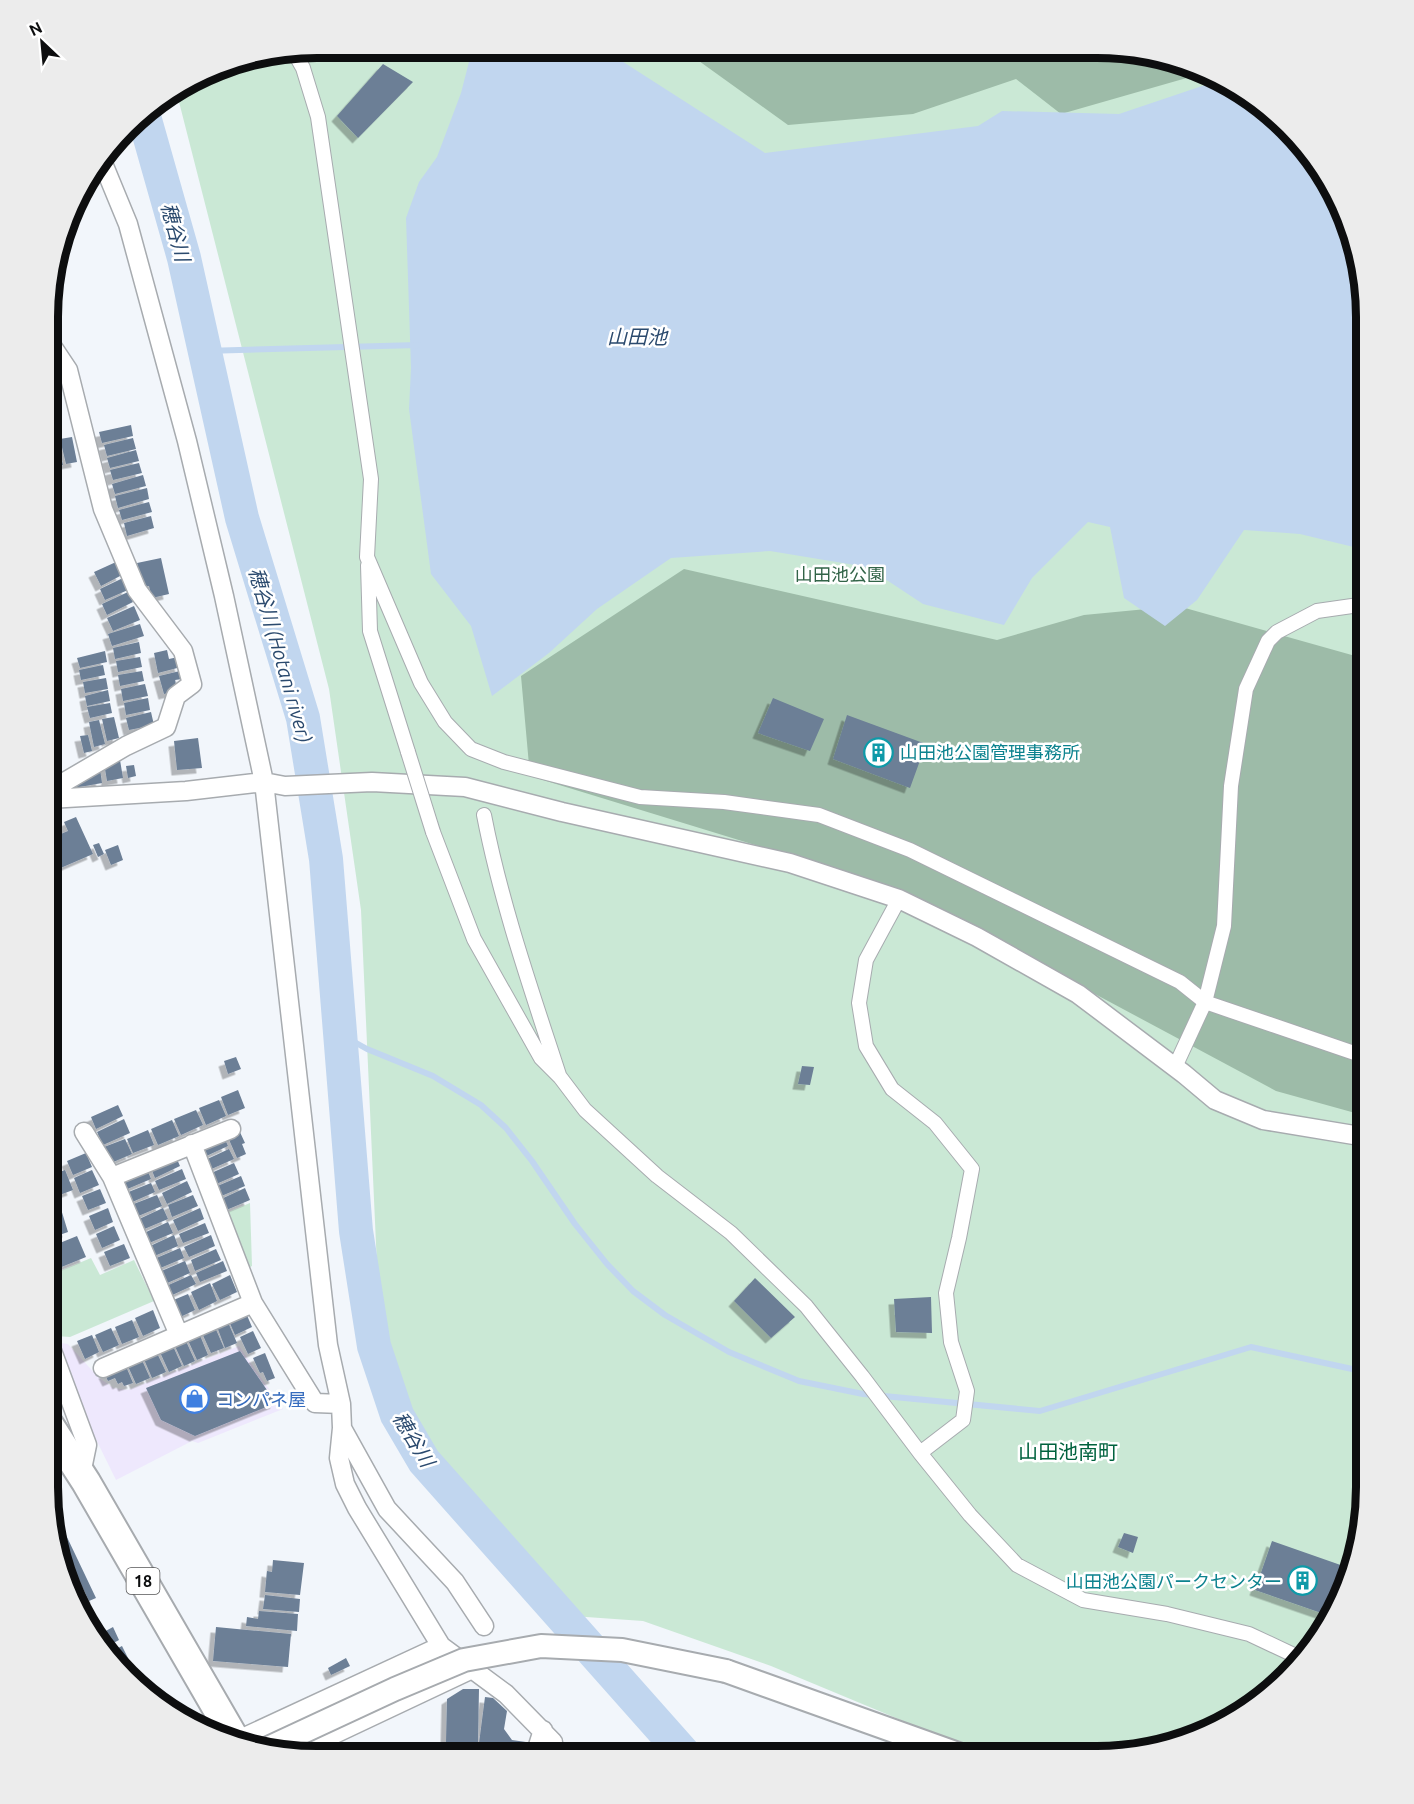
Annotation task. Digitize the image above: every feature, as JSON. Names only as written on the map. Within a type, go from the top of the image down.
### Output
[{"type":"main road","name":"18","points":[[59,1440],[81,1473],[228,1729]]},
{"type":"street","points":[[298,59],[318,117],[371,478],[367,557],[370,631],[433,832],[474,939],[541,1058],[560,1077],[585,1110],[601,1125],[657,1176],[730,1233],[806,1306],[970,1515],[1017,1565],[1083,1600],[1167,1614],[1249,1634],[1293,1655]]},
{"type":"street","points":[[105,169],[128,224],[187,441],[224,596],[264,782],[328,1345],[341,1404],[342,1428],[339,1458],[345,1484],[357,1508],[441,1646],[506,1694],[548,1736],[542,1746]]},
{"type":"street","points":[[59,356],[68,370],[103,509],[137,590],[183,651],[192,684],[176,696],[166,727],[126,746],[59,785]]},
{"type":"street","points":[[367,557],[421,683],[445,722],[471,749],[504,762],[640,797],[724,802],[819,815],[910,850],[1180,982],[1205,1002],[1356,1054]]},
{"type":"street","points":[[1175,1067],[1205,1002],[1224,926],[1231,786],[1246,689],[1268,641],[1277,632],[1317,611],[1356,605]]},
{"type":"street","points":[[59,798],[186,791],[264,782],[285,786],[360,783],[465,787],[562,812],[790,864],[899,899],[977,937],[1078,994],[1215,1100],[1263,1120],[1356,1135]]},
{"type":"street","points":[[484,815],[493,862],[519,952],[560,1077]]},
{"type":"street","points":[[899,899],[866,960],[859,1003],[866,1046],[892,1089],[934,1124],[972,1169],[946,1293],[951,1342],[967,1391],[963,1420],[920,1453]]},
{"type":"street","points":[[112,1177],[231,1129]]},
{"type":"street","points":[[84,1132],[112,1177],[179,1335]]},
{"type":"street","points":[[192,1144],[253,1303],[315,1403],[341,1404]]},
{"type":"street","points":[[103,1368],[253,1303]]},
{"type":"street","points":[[59,1370],[87,1445],[81,1473]]},
{"type":"street","points":[[342,1428],[387,1509],[455,1582],[484,1626]]},
{"type":"street","points":[[248,1736],[441,1646]]},
{"type":"street","points":[[280,1743],[464,1660],[541,1646],[622,1650],[726,1671],[936,1746]]},
{"type":"street","points":[[310,1746],[472,1669]]},
{"type":"shaded area","points":[[59,1343],[68,1344],[99,1378],[114,1388],[128,1390],[239,1346],[283,1409],[198,1443],[192,1441],[116,1480],[84,1415],[59,1356]]},
{"type":"green space","name":"山田池公園","points":[[318,58],[1096,58],[1147,63],[1195,78],[1240,102],[1280,134],[1312,174],[1336,219],[1351,267],[1356,318],[1356,1486],[1351,1537],[1336,1585],[1312,1630],[1280,1670],[1226,1711],[1195,1726],[1147,1741],[1096,1746],[963,1746],[771,1666],[643,1621],[572,1616],[490,1527],[429,1454],[399,1397],[380,1333],[361,910],[329,689],[178,99],[188,93],[219,78],[251,67],[267,63]]},
{"type":"green space","points":[[695,58],[1096,58],[1147,63],[1191,77],[1061,114],[1016,79],[913,114],[788,125]]},
{"type":"green space","points":[[684,569],[997,640],[1084,615],[1178,606],[1356,656],[1356,1113],[1276,1091],[899,889],[530,776],[521,676]]},
{"type":"green space","points":[[250,1203],[252,1266],[248,1268],[226,1213]]},
{"type":"green space","points":[[91,1258],[100,1275],[134,1260],[154,1301],[70,1337],[59,1336],[59,1271]]},
{"type":"green space","points":[[59,1388],[66,1406],[59,1410]]},
{"type":"water","name":"山田池","points":[[470,58],[617,58],[765,153],[978,126],[1002,111],[1119,114],[1208,84],[1211,85],[1240,102],[1280,134],[1321,188],[1342,235],[1351,267],[1356,318],[1356,548],[1300,534],[1244,530],[1197,600],[1165,626],[1124,598],[1110,527],[1088,522],[1032,578],[1004,625],[923,604],[867,567],[770,551],[671,558],[597,609],[549,653],[492,696],[471,626],[431,574],[409,409],[411,368],[406,218],[419,182],[437,157],[461,93]]},
{"type":"building","points":[[383,64],[413,82],[358,138],[337,116]]},
{"type":"building","points":[[131,425],[133,436],[102,443],[99,432]]},
{"type":"building","points":[[72,437],[77,462],[66,464],[60,439]]},
{"type":"building","points":[[133,438],[136,449],[107,456],[104,445]]},
{"type":"building","points":[[59,448],[63,465],[59,466]]},
{"type":"building","points":[[136,450],[139,461],[110,468],[107,458]]},
{"type":"building","points":[[139,463],[142,473],[113,480],[110,470]]},
{"type":"building","points":[[143,475],[146,486],[115,494],[112,484]]},
{"type":"building","points":[[147,488],[149,499],[118,508],[115,496]]},
{"type":"building","points":[[149,502],[152,512],[122,520],[119,510]]},
{"type":"building","points":[[151,516],[154,528],[127,536],[124,523]]},
{"type":"building","points":[[161,558],[169,594],[152,598],[149,586],[143,587],[137,563]]},
{"type":"building","points":[[116,562],[122,575],[101,586],[94,572]]},
{"type":"building","points":[[123,578],[128,590],[105,600],[100,589]]},
{"type":"building","points":[[128,592],[133,602],[107,615],[102,604]]},
{"type":"building","points":[[134,606],[140,620],[113,631],[107,618]]},
{"type":"building","points":[[140,624],[144,636],[112,646],[108,634]]},
{"type":"building","points":[[139,642],[141,653],[115,659],[113,648]]},
{"type":"building","points":[[167,650],[169,659],[178,657],[181,667],[158,673],[154,653]]},
{"type":"building","points":[[105,651],[107,662],[80,668],[77,658]]},
{"type":"building","points":[[140,657],[142,667],[118,672],[116,661]]},
{"type":"building","points":[[103,665],[105,675],[81,680],[79,670]]},
{"type":"building","points":[[142,671],[144,681],[120,686],[118,675]]},
{"type":"building","points":[[180,671],[182,679],[175,680],[177,691],[164,694],[159,676]]},
{"type":"building","points":[[106,678],[108,689],[85,693],[83,682]]},
{"type":"building","points":[[145,684],[148,696],[123,701],[121,689]]},
{"type":"building","points":[[108,690],[110,701],[87,706],[85,696]]},
{"type":"building","points":[[148,698],[150,710],[126,715],[124,703]]},
{"type":"building","points":[[773,698],[824,719],[810,751],[758,733]]},
{"type":"building","points":[[110,703],[112,713],[90,718],[87,707]]},
{"type":"building","points":[[151,712],[154,725],[129,730],[126,718]]},
{"type":"building","name":"山田池公園管理事務所","points":[[847,715],[926,744],[910,788],[833,759]]},
{"type":"building","points":[[114,717],[119,738],[107,741],[102,719]]},
{"type":"building","points":[[99,720],[105,744],[94,747],[89,722]]},
{"type":"building","points":[[88,735],[92,751],[84,753],[80,736]]},
{"type":"building","points":[[198,738],[202,768],[177,770],[174,741]]},
{"type":"building","points":[[120,760],[123,778],[107,781],[104,763]]},
{"type":"building","points":[[134,765],[136,776],[128,778],[126,766]]},
{"type":"building","points":[[100,769],[102,783],[74,788],[73,782]]},
{"type":"building","points":[[76,817],[93,854],[59,869],[59,835],[68,831],[64,822]]},
{"type":"building","points":[[99,843],[104,854],[98,857],[93,845]]},
{"type":"building","points":[[118,845],[123,860],[111,865],[105,850]]},
{"type":"building","points":[[236,1057],[241,1069],[228,1074],[224,1061]]},
{"type":"building","points":[[802,1066],[814,1067],[810,1085],[798,1084]]},
{"type":"building","points":[[238,1090],[245,1108],[228,1115],[221,1097]]},
{"type":"building","points":[[219,1100],[226,1116],[206,1125],[199,1108]]},
{"type":"building","points":[[118,1105],[123,1116],[96,1129],[91,1117]]},
{"type":"building","points":[[196,1110],[203,1125],[181,1135],[174,1119]]},
{"type":"building","points":[[124,1119],[130,1133],[103,1145],[97,1132]]},
{"type":"building","points":[[172,1120],[179,1136],[158,1145],[151,1129]]},
{"type":"building","points":[[148,1130],[154,1145],[133,1153],[127,1139]]},
{"type":"building","points":[[239,1130],[245,1143],[242,1144],[246,1154],[237,1158],[227,1135]]},
{"type":"building","points":[[223,1135],[228,1146],[202,1158],[200,1146]]},
{"type":"building","points":[[125,1139],[132,1154],[111,1163],[104,1147]]},
{"type":"building","points":[[229,1149],[234,1159],[207,1171],[203,1161]]},
{"type":"building","points":[[86,1153],[92,1167],[73,1175],[67,1161]]},
{"type":"building","points":[[176,1157],[180,1166],[155,1178],[151,1168]]},
{"type":"building","points":[[234,1163],[239,1174],[214,1185],[209,1174]]},
{"type":"building","points":[[147,1169],[151,1179],[125,1190],[121,1180]]},
{"type":"building","points":[[182,1169],[186,1179],[159,1190],[155,1181]]},
{"type":"building","points":[[65,1170],[73,1190],[59,1195],[59,1172]]},
{"type":"building","points":[[92,1170],[99,1185],[80,1193],[74,1178]]},
{"type":"building","points":[[241,1176],[245,1186],[219,1197],[215,1187]]},
{"type":"building","points":[[187,1181],[192,1192],[167,1204],[162,1193]]},
{"type":"building","points":[[151,1183],[155,1192],[130,1203],[126,1193]]},
{"type":"building","points":[[245,1188],[250,1200],[224,1211],[219,1200]]},
{"type":"building","points":[[100,1189],[106,1203],[88,1210],[82,1196]]},
{"type":"building","points":[[157,1195],[162,1206],[136,1217],[131,1205]]},
{"type":"building","points":[[193,1195],[198,1206],[172,1217],[168,1205]]},
{"type":"building","points":[[108,1208],[113,1222],[95,1230],[89,1216]]},
{"type":"building","points":[[163,1208],[168,1219],[142,1230],[137,1220]]},
{"type":"building","points":[[200,1208],[204,1219],[178,1231],[173,1220]]},
{"type":"building","points":[[61,1209],[68,1232],[59,1235],[59,1210]]},
{"type":"building","points":[[168,1222],[173,1233],[149,1243],[144,1233]]},
{"type":"building","points":[[205,1223],[209,1233],[183,1243],[179,1234]]},
{"type":"building","points":[[114,1226],[120,1240],[102,1248],[96,1234]]},
{"type":"building","points":[[174,1235],[178,1246],[152,1257],[148,1247]]},
{"type":"building","points":[[211,1235],[215,1246],[189,1257],[184,1247]]},
{"type":"building","points":[[77,1236],[86,1257],[59,1268],[59,1243]]},
{"type":"building","points":[[124,1244],[130,1258],[110,1266],[104,1252]]},
{"type":"building","points":[[180,1248],[184,1258],[158,1269],[154,1259]]},
{"type":"building","points":[[216,1249],[221,1260],[195,1271],[191,1260]]},
{"type":"building","points":[[185,1261],[190,1273],[165,1284],[159,1272]]},
{"type":"building","points":[[223,1261],[227,1271],[200,1282],[196,1273]]},
{"type":"building","points":[[191,1275],[196,1284],[168,1297],[164,1287]]},
{"type":"building","points":[[230,1275],[237,1292],[220,1300],[212,1284]]},
{"type":"building","points":[[755,1278],[795,1317],[771,1338],[734,1301]]},
{"type":"building","points":[[210,1283],[217,1301],[199,1310],[191,1292]]},
{"type":"building","points":[[188,1294],[195,1310],[178,1318],[171,1301]]},
{"type":"building","points":[[931,1297],[932,1333],[896,1332],[894,1299]]},
{"type":"building","points":[[153,1310],[160,1328],[143,1336],[135,1318]]},
{"type":"building","points":[[246,1313],[252,1327],[235,1335],[229,1321]]},
{"type":"building","points":[[132,1320],[139,1337],[122,1344],[115,1327]]},
{"type":"building","points":[[227,1320],[237,1343],[225,1348],[216,1324]]},
{"type":"building","points":[[214,1325],[224,1348],[211,1353],[201,1331]]},
{"type":"building","points":[[111,1328],[119,1345],[103,1352],[95,1335]]},
{"type":"building","points":[[253,1331],[261,1348],[248,1354],[240,1337]]},
{"type":"building","points":[[199,1333],[208,1355],[197,1360],[187,1338]]},
{"type":"building","points":[[92,1335],[99,1352],[85,1359],[77,1341]]},
{"type":"building","points":[[185,1339],[195,1361],[184,1366],[174,1344]]},
{"type":"building","points":[[172,1344],[182,1366],[169,1372],[159,1350]]},
{"type":"building","points":[[156,1351],[166,1372],[152,1378],[143,1357]]},
{"type":"building","points":[[240,1351],[276,1403],[195,1436],[161,1420],[146,1388]]},
{"type":"building","points":[[265,1353],[275,1378],[267,1381],[263,1372],[260,1373],[253,1358]]},
{"type":"building","points":[[141,1358],[150,1378],[136,1384],[127,1364]]},
{"type":"building","points":[[125,1364],[133,1383],[124,1386],[122,1382],[118,1384],[115,1378],[108,1381],[104,1373]]},
{"type":"building","points":[[1124,1533],[1138,1537],[1133,1553],[1118,1547]]},
{"type":"building","points":[[66,1535],[96,1598],[89,1601],[69,1560],[63,1537]]},
{"type":"building","name":"山田池公園パークセンター","points":[[1272,1541],[1343,1566],[1322,1613],[1255,1590]]},
{"type":"building","points":[[273,1560],[304,1563],[300,1595],[265,1592],[267,1571],[272,1572]]},
{"type":"building","points":[[265,1595],[300,1599],[299,1612],[263,1609]]},
{"type":"building","points":[[259,1611],[298,1614],[297,1631],[246,1626],[247,1617],[258,1619]]},
{"type":"building","points":[[113,1627],[119,1640],[112,1644],[104,1632]]},
{"type":"building","points":[[216,1627],[291,1634],[288,1667],[213,1661]]},
{"type":"building","points":[[122,1646],[134,1670],[123,1657],[116,1649]]},
{"type":"building","points":[[346,1658],[350,1666],[331,1675],[328,1668]]},
{"type":"building","points":[[463,1689],[479,1689],[478,1743],[446,1742],[447,1699]]},
{"type":"building","points":[[485,1697],[493,1698],[507,1711],[504,1729],[512,1740],[526,1742],[526,1746],[479,1746]]},
{"type":"waterway","name":"穂谷川 (Hotani river)","points":[[146,124],[184,258],[242,518],[303,718],[326,859],[356,1231],[374,1346],[397,1415],[424,1461],[677,1746]]},
{"type":"waterway","points":[[205,351],[418,345]]},
{"type":"waterway","points":[[340,1034],[367,1049],[433,1076],[481,1105],[506,1128],[532,1161],[575,1224],[607,1264],[633,1291],[665,1315],[729,1352],[799,1381],[863,1394],[1040,1411],[1251,1347],[1356,1370]]},
{"type":"place","name":"山田池公園管理事務所","points":[[879,752]]},
{"type":"place","name":"コンパネ屋","points":[[195,1399]]},
{"type":"place","name":"山田池公園パークセンター","points":[[1303,1581]]},
{"type":"district","name":"山田池南町","points":[[1068,1451]]},
{"type":"water label","name":"穂谷川","points":[[176,232]]},
{"type":"water label","name":"穂谷川","points":[[414,1439]]}]
